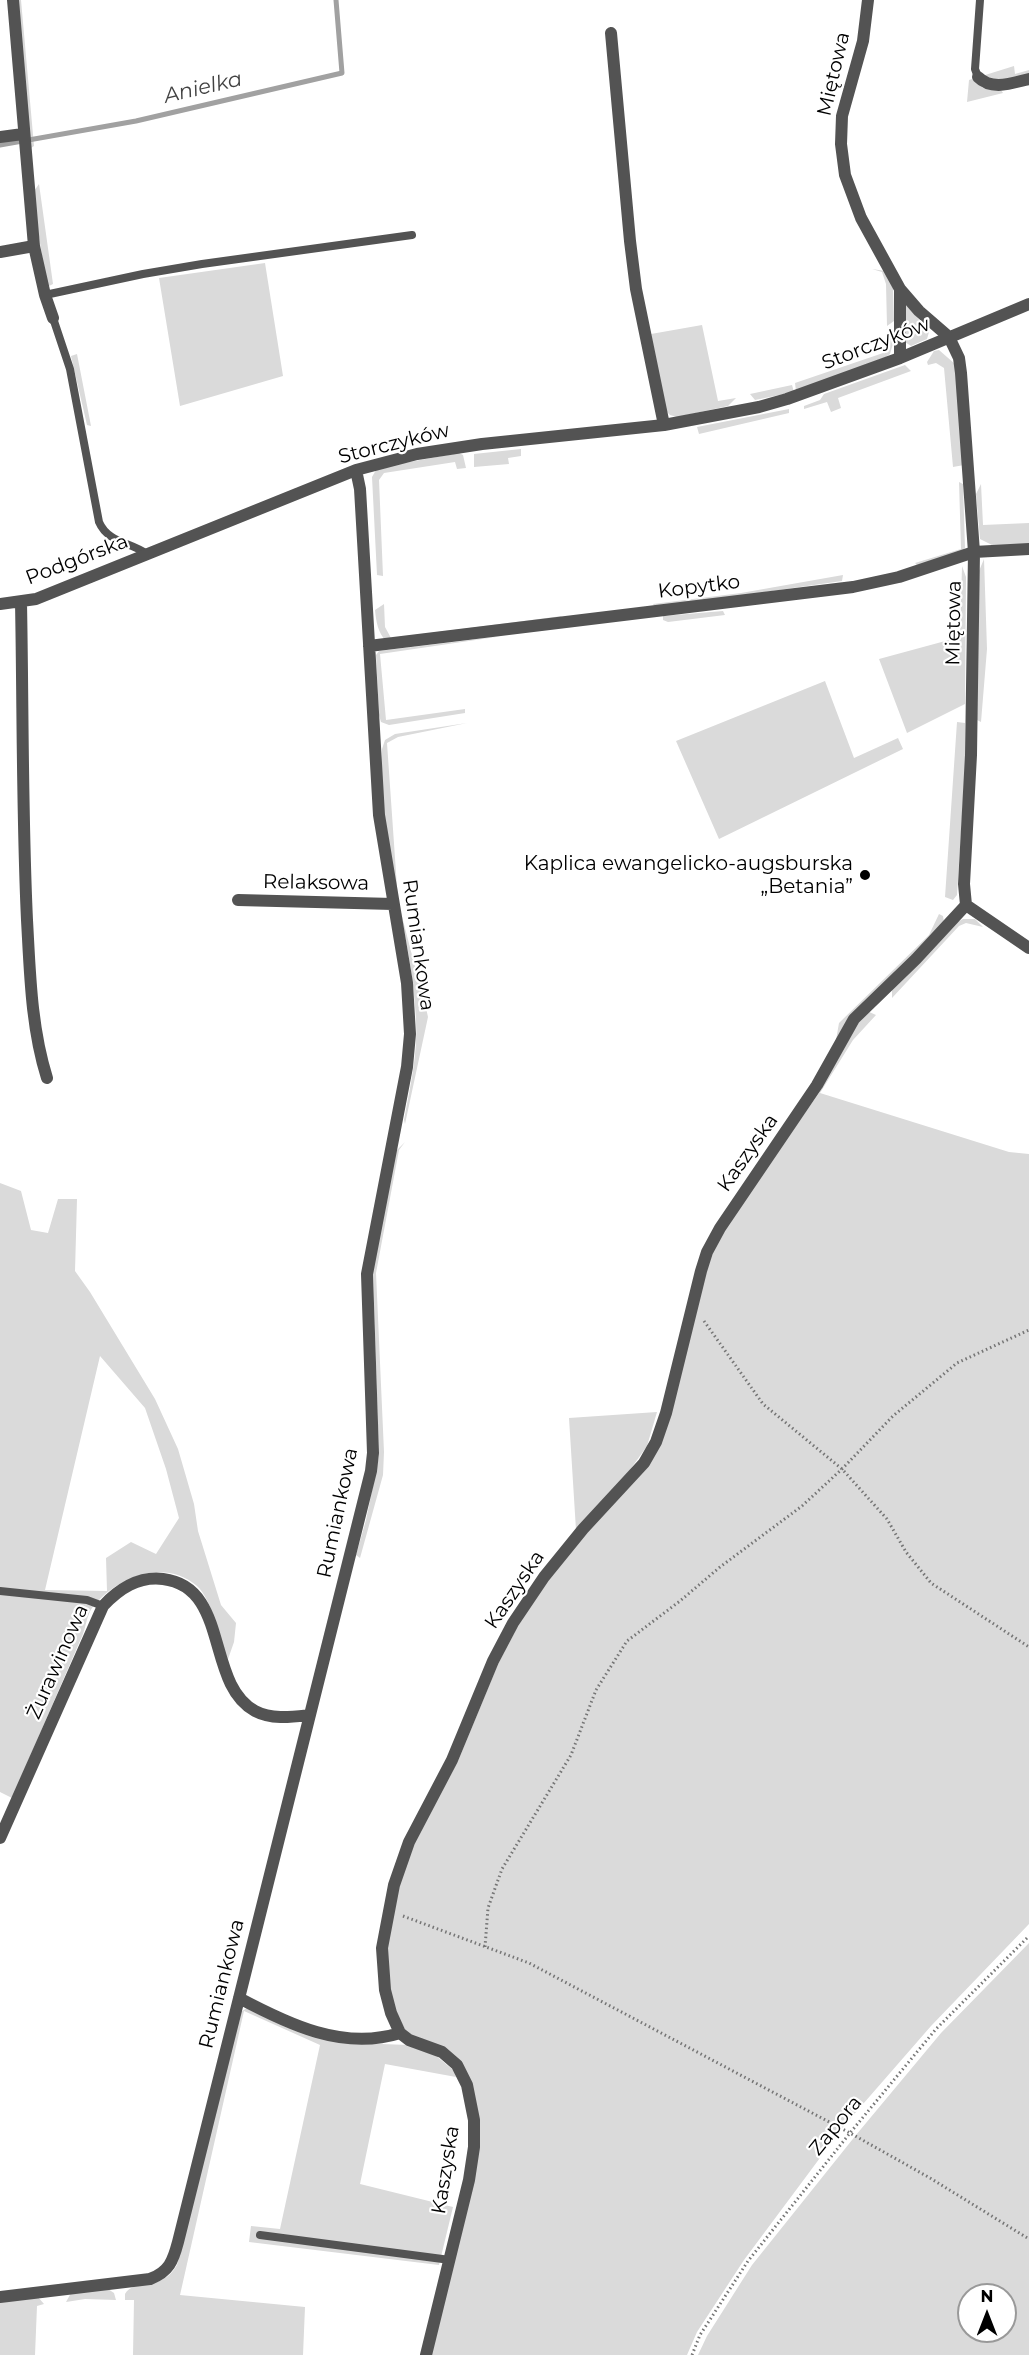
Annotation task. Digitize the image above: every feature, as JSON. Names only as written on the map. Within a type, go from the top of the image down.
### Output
[{"type":"street","points":[[13,0],[34,246],[45,295],[54,318]]},
{"type":"street","name":"Miętowa","points":[[868,0],[863,41],[842,116],[842,158],[845,175],[861,218],[900,289],[919,311],[949,337],[959,358],[961,373],[974,552],[971,755],[964,884],[966,905]]},
{"type":"street","points":[[611,33],[636,289],[664,425]]},
{"type":"street","points":[[978,78],[982,82],[993,85],[1029,79]]},
{"type":"street","points":[[0,137],[23,134]]},
{"type":"street","points":[[0,252],[34,246]]},
{"type":"street","name":"Miętowa","points":[[900,289],[900,358]]},
{"type":"street","name":"Storczyków","points":[[147,554],[356,470],[417,454],[482,444],[664,425],[778,402],[900,358],[1029,304]]},
{"type":"street","name":"Rumiankowa","points":[[0,2297],[150,2279],[162,2274],[170,2265],[178,2242],[371,1471],[373,1453],[367,1274],[407,1067],[410,1034],[407,983],[379,815],[360,489],[356,470]]},
{"type":"street","name":"Kopytko","points":[[369,646],[853,587],[899,577],[974,552],[1029,549]]},
{"type":"street","name":"Podgórska","points":[[0,604],[36,599],[147,554]]},
{"type":"street","name":"Podgórska","points":[[21,602],[22,806],[30,978],[39,1053],[47,1078]]},
{"type":"street","name":"Relaksowa","points":[[238,900],[393,904]]},
{"type":"street","points":[[966,905],[1029,948]]},
{"type":"street","name":"Kaszyska","points":[[426,2355],[469,2180],[474,2147],[474,2120],[470,2095],[457,2066],[442,2052],[409,2040],[400,2033],[388,2001],[382,1970],[382,1948],[387,1910],[409,1842],[452,1760],[493,1661],[513,1623],[544,1577],[583,1528],[644,1463],[656,1442],[666,1413],[704,1260],[720,1228],[812,1094],[854,1019],[868,1003],[916,960],[966,905]]},
{"type":"street","name":"Żurawinowa","points":[[0,1838],[103,1606],[116,1592],[136,1582],[155,1578],[176,1581],[191,1588],[202,1603],[235,1694],[255,1711],[274,1717],[310,1715]]},
{"type":"street","points":[[239,1998],[278,2017],[317,2032],[345,2039],[382,2038],[400,2033]]},
{"type":"lane","points":[[978,78],[975,69],[980,0]]},
{"type":"lane","points":[[45,295],[202,264],[412,235]]},
{"type":"lane","points":[[54,318],[70,369],[102,530],[147,554]]},
{"type":"lane","points":[[0,1591],[87,1600],[103,1606]]},
{"type":"lane","points":[[260,2235],[450,2260]]},
{"type":"path","points":[[694,1305],[763,1404],[842,1469],[887,1519],[906,1552],[931,1583],[1029,1647]]},
{"type":"path","points":[[485,1947],[488,1908],[502,1869],[571,1755],[596,1690],[627,1641],[802,1506],[842,1469],[893,1416],[957,1363],[1029,1330]]},
{"type":"path","points":[[387,1910],[529,1964],[850,2133],[930,2178],[1029,2239]]},
{"type":"path","name":"Zapora","points":[[692,2355],[700,2335],[748,2261],[850,2133],[936,2029],[1029,1936]]},
{"type":"shaded area","points":[[17,0],[21,0],[34,146],[31,148]]},
{"type":"shaded area","points":[[1014,66],[1015,74],[1029,70],[1029,74],[995,81],[982,76]]},
{"type":"shaded area","points":[[972,79],[983,88],[1001,90],[1003,93],[967,102],[969,80]]},
{"type":"shaded area","points":[[39,184],[53,284],[47,287],[33,199],[34,191]]},
{"type":"shaded area","points":[[265,263],[283,376],[180,406],[159,278]]},
{"type":"shaded area","points":[[872,269],[885,271],[893,288],[894,321],[887,326],[886,284],[882,272]]},
{"type":"shaded area","points":[[906,304],[929,332],[927,339],[911,346],[905,342]]},
{"type":"shaded area","points":[[702,325],[718,401],[736,398],[728,406],[677,417],[670,415],[665,410],[651,334]]},
{"type":"shaded area","points":[[888,337],[894,340],[890,354],[886,357],[796,391],[795,383],[889,351]]},
{"type":"shaded area","points":[[939,350],[955,364],[964,465],[953,467],[944,368],[936,363],[928,365],[927,362],[934,351]]},
{"type":"shaded area","points":[[77,354],[91,426],[87,425],[71,356]]},
{"type":"shaded area","points":[[905,365],[911,371],[838,398],[841,408],[831,412],[827,402],[804,409],[804,406],[820,400],[824,394]]},
{"type":"shaded area","points":[[792,385],[794,392],[755,400],[750,394]]},
{"type":"shaded area","points":[[789,409],[789,413],[699,434],[697,427]]},
{"type":"shaded area","points":[[521,449],[521,456],[508,458],[509,464],[474,467],[474,454]]},
{"type":"shaded area","points":[[459,453],[463,455],[466,468],[457,469],[455,462],[384,473],[379,480],[383,576],[377,575],[372,477],[376,470]]},
{"type":"shaded area","points":[[959,482],[963,484],[965,548],[962,551],[917,565],[915,563],[961,549]]},
{"type":"shaded area","points":[[981,484],[983,525],[1029,523],[1029,545],[992,545],[980,539],[976,494]]},
{"type":"shaded area","points":[[984,559],[987,649],[981,722],[977,720],[979,571]]},
{"type":"shaded area","points":[[962,566],[966,577],[965,704],[907,733],[879,659],[960,637]]},
{"type":"shaded area","points":[[843,575],[842,581],[674,605],[655,607],[653,604],[741,593]]},
{"type":"shaded area","points":[[384,604],[385,627],[391,638],[562,616],[559,619],[386,641],[379,631],[375,610]]},
{"type":"shaded area","points":[[723,611],[725,615],[668,622],[663,620],[663,616]]},
{"type":"shaded area","points":[[503,636],[380,654],[386,720],[465,709],[465,713],[389,725],[381,722],[376,655],[379,651]]},
{"type":"shaded area","points":[[825,681],[854,758],[898,738],[903,749],[719,839],[676,741]]},
{"type":"shaded area","points":[[957,722],[965,723],[965,770],[957,895],[953,900],[945,897]]},
{"type":"shaded area","points":[[467,723],[398,737],[387,743],[398,898],[384,817],[382,749],[385,740],[395,734]]},
{"type":"shaded area","points":[[400,908],[421,990],[427,993],[430,1005],[426,1008],[428,1017],[405,1124],[416,1045],[416,1020],[413,986]]},
{"type":"shaded area","points":[[939,914],[943,916],[944,922],[836,1040],[839,1023],[929,935]]},
{"type":"shaded area","points":[[963,919],[975,919],[983,927],[966,923],[959,926],[892,998],[892,988],[957,922]]},
{"type":"shaded area","points":[[867,1011],[876,1015],[853,1040],[820,1093],[1009,1152],[1029,1154],[1029,1924],[931,2026],[843,2127],[744,2260],[697,2332],[687,2355],[430,2355],[473,2183],[470,2084],[405,2030],[396,2011],[390,1990],[386,1949],[391,1910],[413,1844],[458,1761],[498,1664],[518,1626],[547,1579],[646,1464],[712,1252],[729,1220],[819,1093],[856,1024]]},
{"type":"shaded area","points":[[405,1142],[399,1150],[376,1273],[383,1475],[360,1558],[356,1555],[366,1520],[379,1456],[373,1271],[396,1151]]},
{"type":"shaded area","points":[[0,1183],[21,1191],[31,1230],[48,1233],[58,1199],[77,1199],[75,1271],[155,1399],[178,1449],[194,1504],[198,1531],[221,1605],[236,1623],[234,1642],[227,1662],[207,1601],[197,1586],[184,1577],[155,1572],[127,1580],[113,1588],[90,1611],[83,1634],[12,1798],[0,1792]],"holes":[[[100,1356],[145,1408],[166,1469],[179,1518],[156,1554],[131,1542],[106,1558],[107,1591],[45,1590]]]},
{"type":"shaded area","points":[[657,1412],[647,1446],[627,1474],[576,1530],[569,1418]]},
{"type":"shaded area","points":[[1029,1943],[1029,2355],[698,2355],[707,2336],[752,2265],[941,2033]]},
{"type":"shaded area","points":[[248,2007],[355,2043],[408,2045],[452,2063],[456,2077],[385,2064],[360,2184],[453,2207],[439,2265],[249,2242],[251,2226],[280,2229],[320,2045],[244,2011],[180,2295],[305,2307],[303,2355],[133,2355],[134,2300],[125,2300],[125,2294],[129,2289],[163,2279],[171,2274],[177,2265],[241,2012]]},
{"type":"shaded area","points":[[108,2289],[114,2293],[116,2300],[85,2299],[66,2302],[71,2293]]},
{"type":"shaded area","points":[[38,2297],[44,2304],[37,2306],[35,2355],[0,2355],[0,2301]]},
{"type":"waterway","name":"Anielka","points":[[0,145],[136,121],[342,73],[336,0]]},
{"type":"place","name":"Kaplica ewangelicko-augsburska „Betania”","points":[[865,875]]}]
